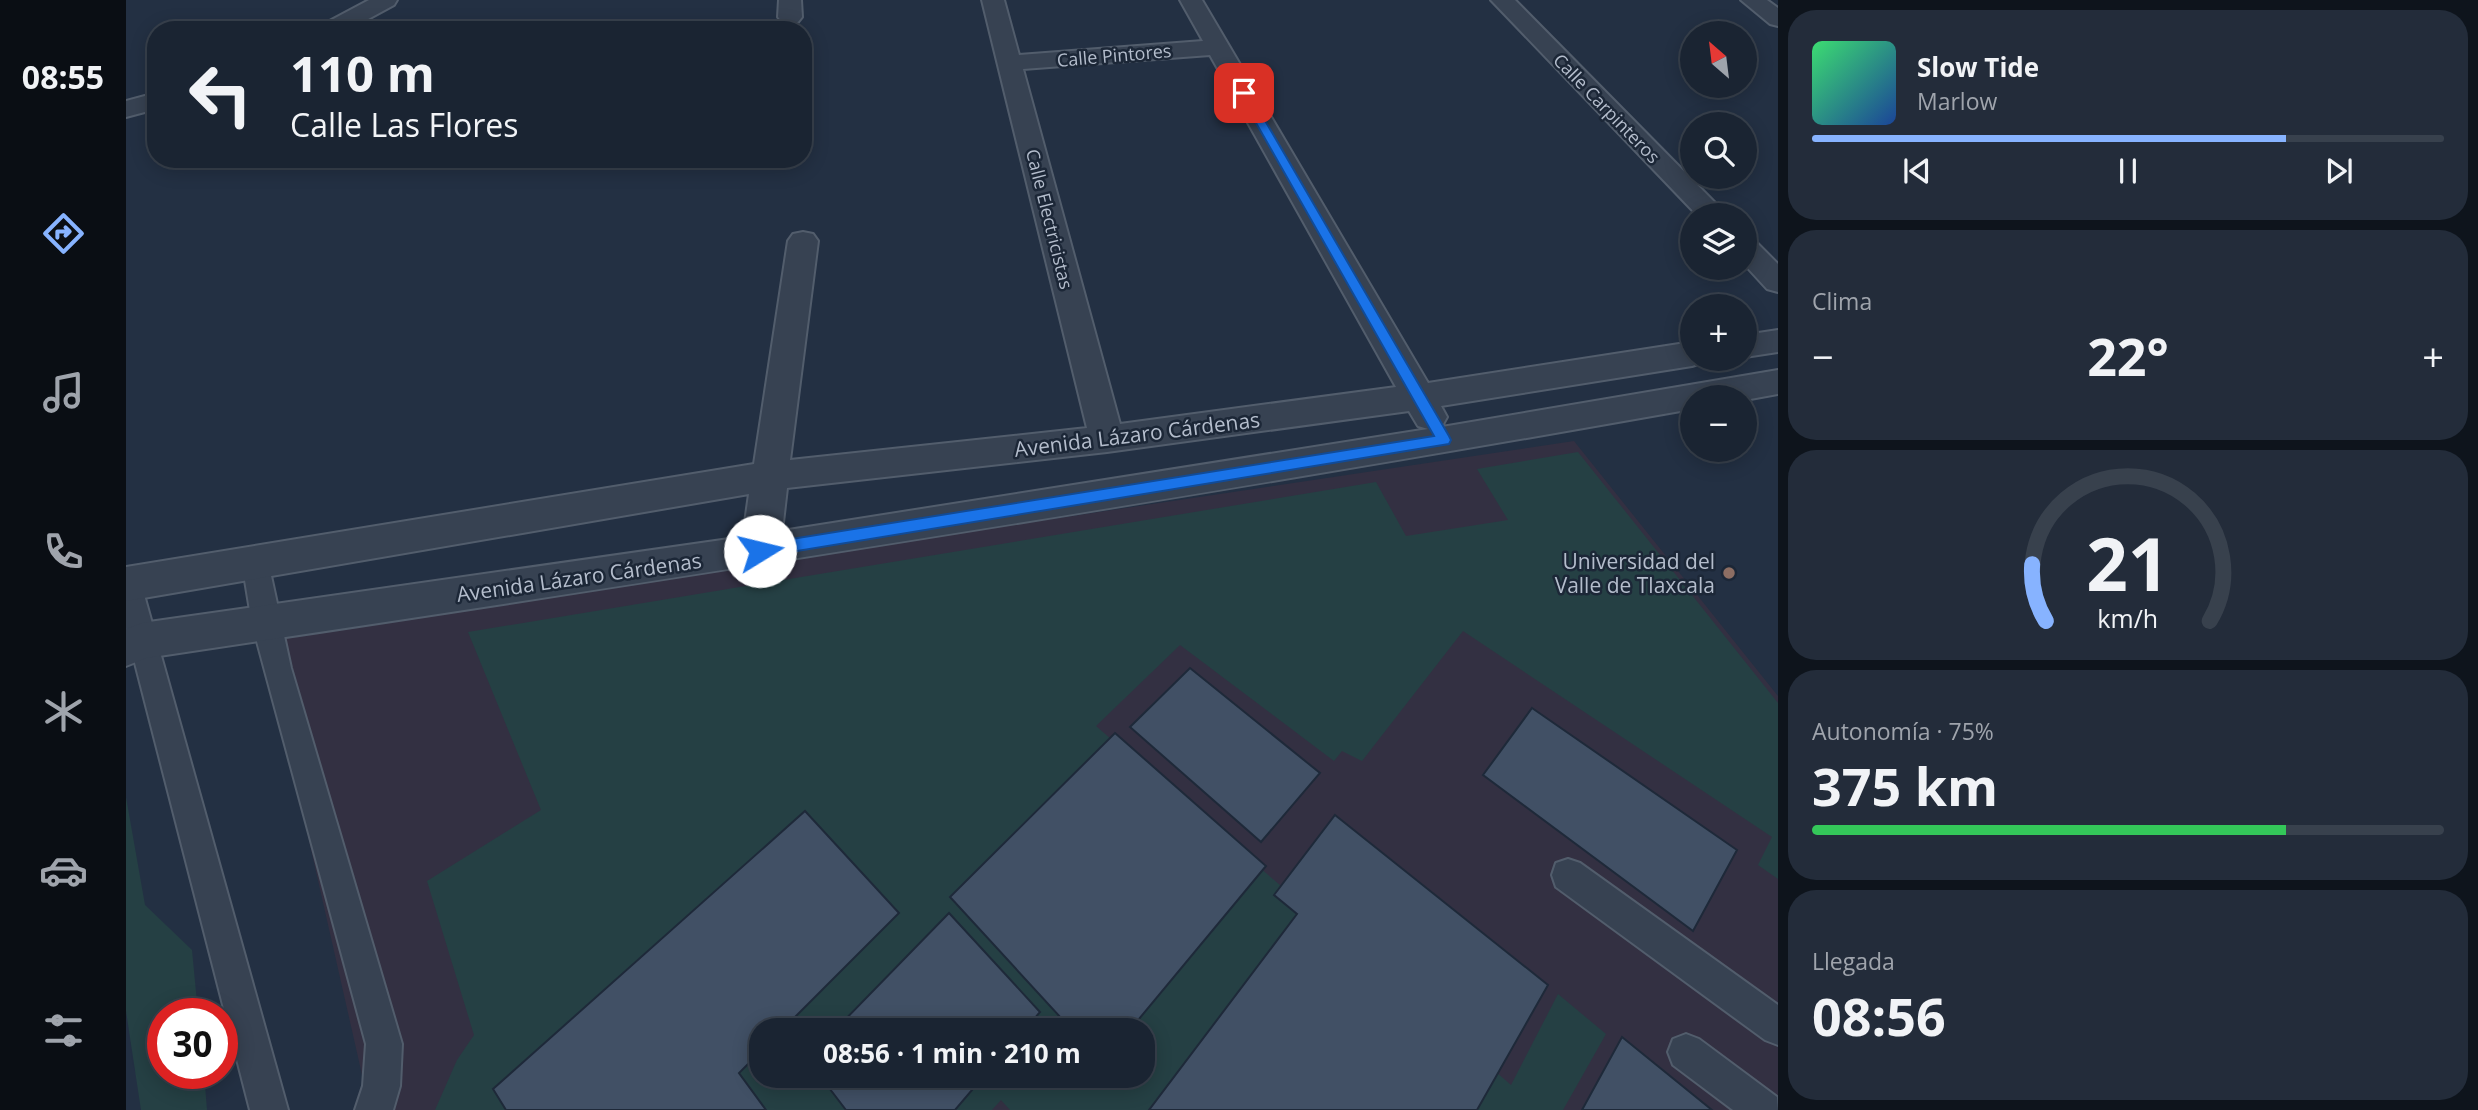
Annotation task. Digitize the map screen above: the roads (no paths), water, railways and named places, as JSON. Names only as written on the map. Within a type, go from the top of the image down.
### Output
[{"type":"street","points":[[347,21],[386,0]]},
{"type":"street","name":"Calle Electricistas","points":[[993,0],[1107,439]]},
{"type":"street","points":[[1191,0],[1444,440]]},
{"type":"street","name":"Calle Carpinteros","points":[[1502,0],[1701,203]]},
{"type":"street","points":[[1752,0],[1778,19]]},
{"type":"street","name":"Calle Pintores","points":[[1010,63],[1217,47]]},
{"type":"street","points":[[126,109],[147,103]]},
{"type":"street","points":[[760,551],[803,241]]},
{"type":"street","points":[[1757,260],[1778,282]]},
{"type":"street","points":[[1757,344],[1778,341]]},
{"type":"street","name":"Avenida Lázaro Cárdenas","points":[[127,584],[770,476],[1107,439],[1417,397],[1680,356]]},
{"type":"street","name":"Avenida Lázaro Cárdenas","points":[[134,645],[266,623],[760,551],[1444,440],[1778,382]]},
{"type":"lane","points":[[255,562],[266,623],[384,1044],[380,1097],[374,1110]]},
{"type":"lane","points":[[127,584],[134,645],[269,1110]]},
{"type":"lane","points":[[1568,875],[1778,1027]]},
{"type":"lane","points":[[1686,1052],[1765,1110]]},
{"type":"place","name":"Universidad del Valle de Tlaxcala","points":[[1729,573]]}]
